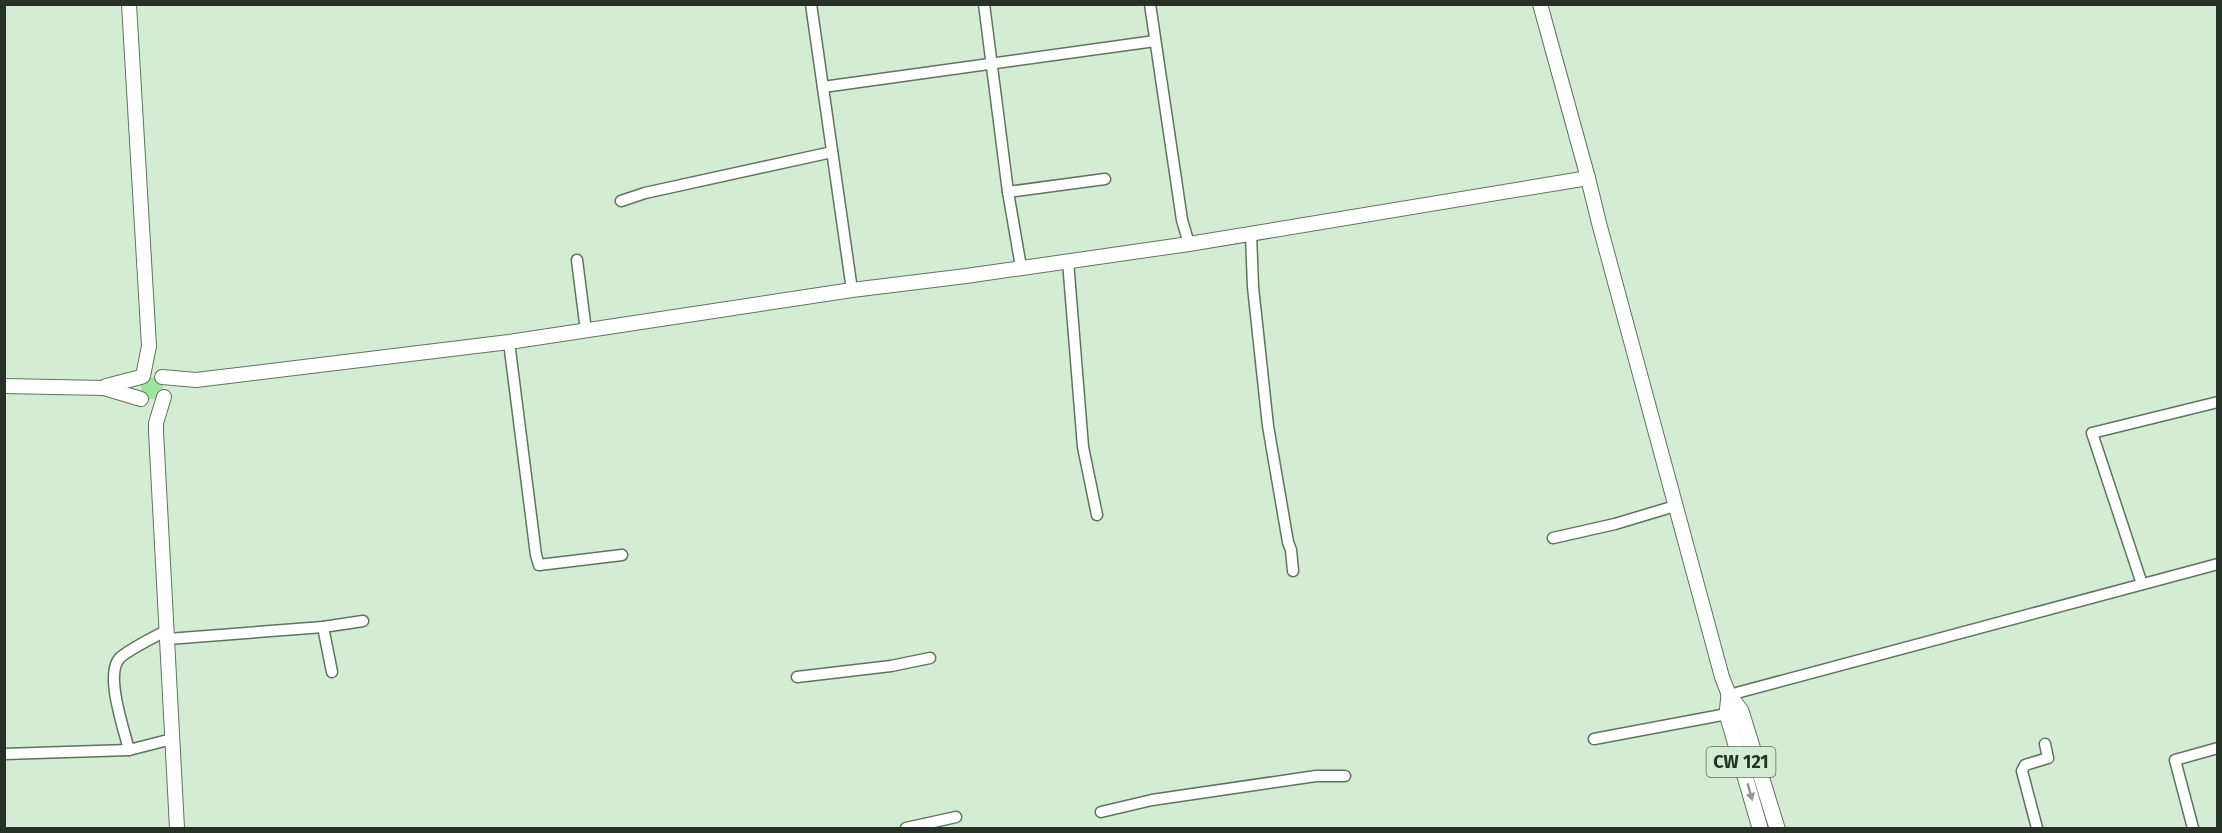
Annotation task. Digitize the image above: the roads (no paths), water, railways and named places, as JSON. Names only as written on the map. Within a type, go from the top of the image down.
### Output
[{"type":"highway","name":"CW 121","points":[[1729,695],[1728,714],[1760,828]]},
{"type":"highway","points":[[1729,695],[1741,711],[1778,828]]},
{"type":"main road","points":[[129,4],[149,346],[142,377],[136,388],[156,431]]},
{"type":"main road","name":"CW 121","points":[[1540,4],[1729,695]]},
{"type":"main road","points":[[4,386],[95,387],[113,390],[152,404],[165,396],[169,390],[196,380],[509,342],[852,290],[1189,244],[1588,178]]},
{"type":"main road","points":[[149,346],[167,386],[156,423],[156,431],[177,828]]},
{"type":"main road","points":[[95,387],[152,373],[162,377],[196,380]]},
{"type":"street","points":[[811,4],[852,290]]},
{"type":"street","points":[[984,4],[1008,192],[1021,267]]},
{"type":"street","points":[[1150,4],[1182,220],[1189,244]]},
{"type":"street","points":[[823,87],[1155,41]]},
{"type":"street","points":[[621,201],[645,193],[832,152]]},
{"type":"street","points":[[1008,192],[1105,179]]},
{"type":"street","points":[[1251,234],[1253,287],[1268,426],[1293,571]]},
{"type":"street","points":[[577,260],[586,331]]},
{"type":"street","points":[[1068,261],[1083,447],[1097,515]]},
{"type":"street","points":[[509,342],[539,565],[622,555]]},
{"type":"street","points":[[2142,584],[2092,433],[2217,402]]},
{"type":"street","points":[[1553,538],[1615,524],[1676,506]]},
{"type":"street","points":[[1729,695],[2217,564]]},
{"type":"street","points":[[129,750],[115,694],[114,669],[119,658],[168,634],[323,627],[363,621]]},
{"type":"street","points":[[323,627],[332,672]]},
{"type":"street","points":[[797,677],[891,666],[930,658]]},
{"type":"street","points":[[1594,739],[1728,714]]},
{"type":"street","points":[[4,754],[129,750],[172,739]]},
{"type":"street","points":[[2037,828],[2022,771],[2025,765],[2048,758],[2045,744]]},
{"type":"street","points":[[2193,828],[2175,760],[2217,748]]},
{"type":"street","points":[[1101,812],[1152,800],[1211,791],[1316,776],[1345,777]]},
{"type":"street","points":[[906,828],[956,817]]}]
